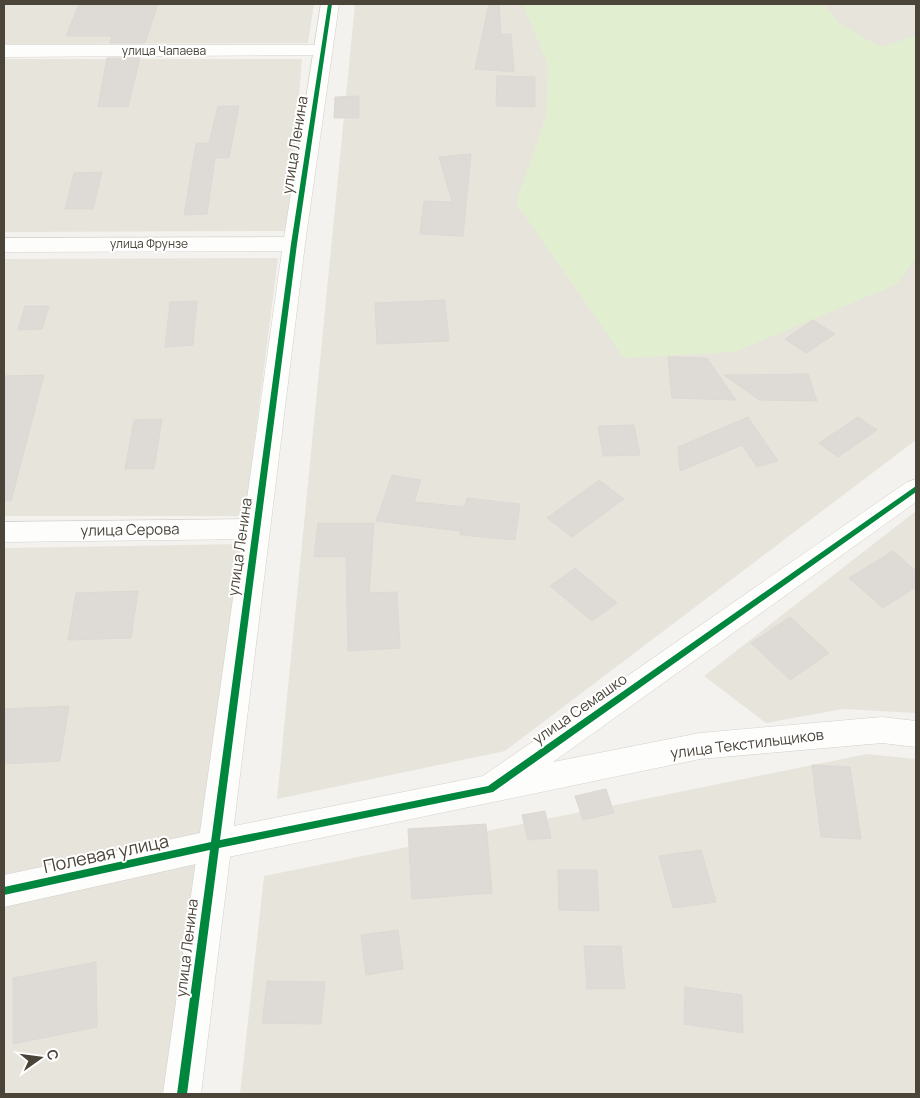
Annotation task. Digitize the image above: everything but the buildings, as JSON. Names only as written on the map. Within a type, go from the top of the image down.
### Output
[{"type":"street","name":"улица Ленина","points":[[182,1094],[294,244],[330,4]]},
{"type":"street","name":"улица Чапаева","points":[[4,51],[324,50]]},
{"type":"street","name":"улица Фрунзе","points":[[4,245],[294,244]]},
{"type":"street","name":"улица Семашко","points":[[214,846],[490,789],[916,489]]},
{"type":"street","name":"улица Серова","points":[[4,532],[256,529]]},
{"type":"street","name":"улица Текстильщиков","points":[[490,789],[700,746],[882,730],[916,734]]},
{"type":"street","name":"Полевая улица","points":[[4,891],[214,846]]},
{"type":"shaded area","points":[[4,4],[314,4],[308,43],[4,44]]},
{"type":"shaded area","points":[[355,4],[916,4],[916,440],[505,751],[277,799]]},
{"type":"shaded area","points":[[4,59],[302,59],[288,231],[4,232]]},
{"type":"shaded area","points":[[278,258],[245,516],[4,516],[4,259]]},
{"type":"shaded area","points":[[916,511],[916,713],[843,709],[766,723],[704,676]]},
{"type":"shaded area","points":[[245,544],[214,845],[170,1094],[4,1094],[4,548]]},
{"type":"shaded area","points":[[867,754],[916,759],[916,1094],[240,1094],[264,876]]},
{"type":"green space","points":[[527,4],[824,4],[840,24],[881,47],[916,36],[916,258],[897,284],[735,352],[624,358],[516,203],[546,116],[548,65],[524,7]]},
{"type":"cycle path","points":[[182,1094],[294,244],[330,4]]},
{"type":"cycle path","points":[[4,891],[214,845],[490,789],[916,489]]}]
